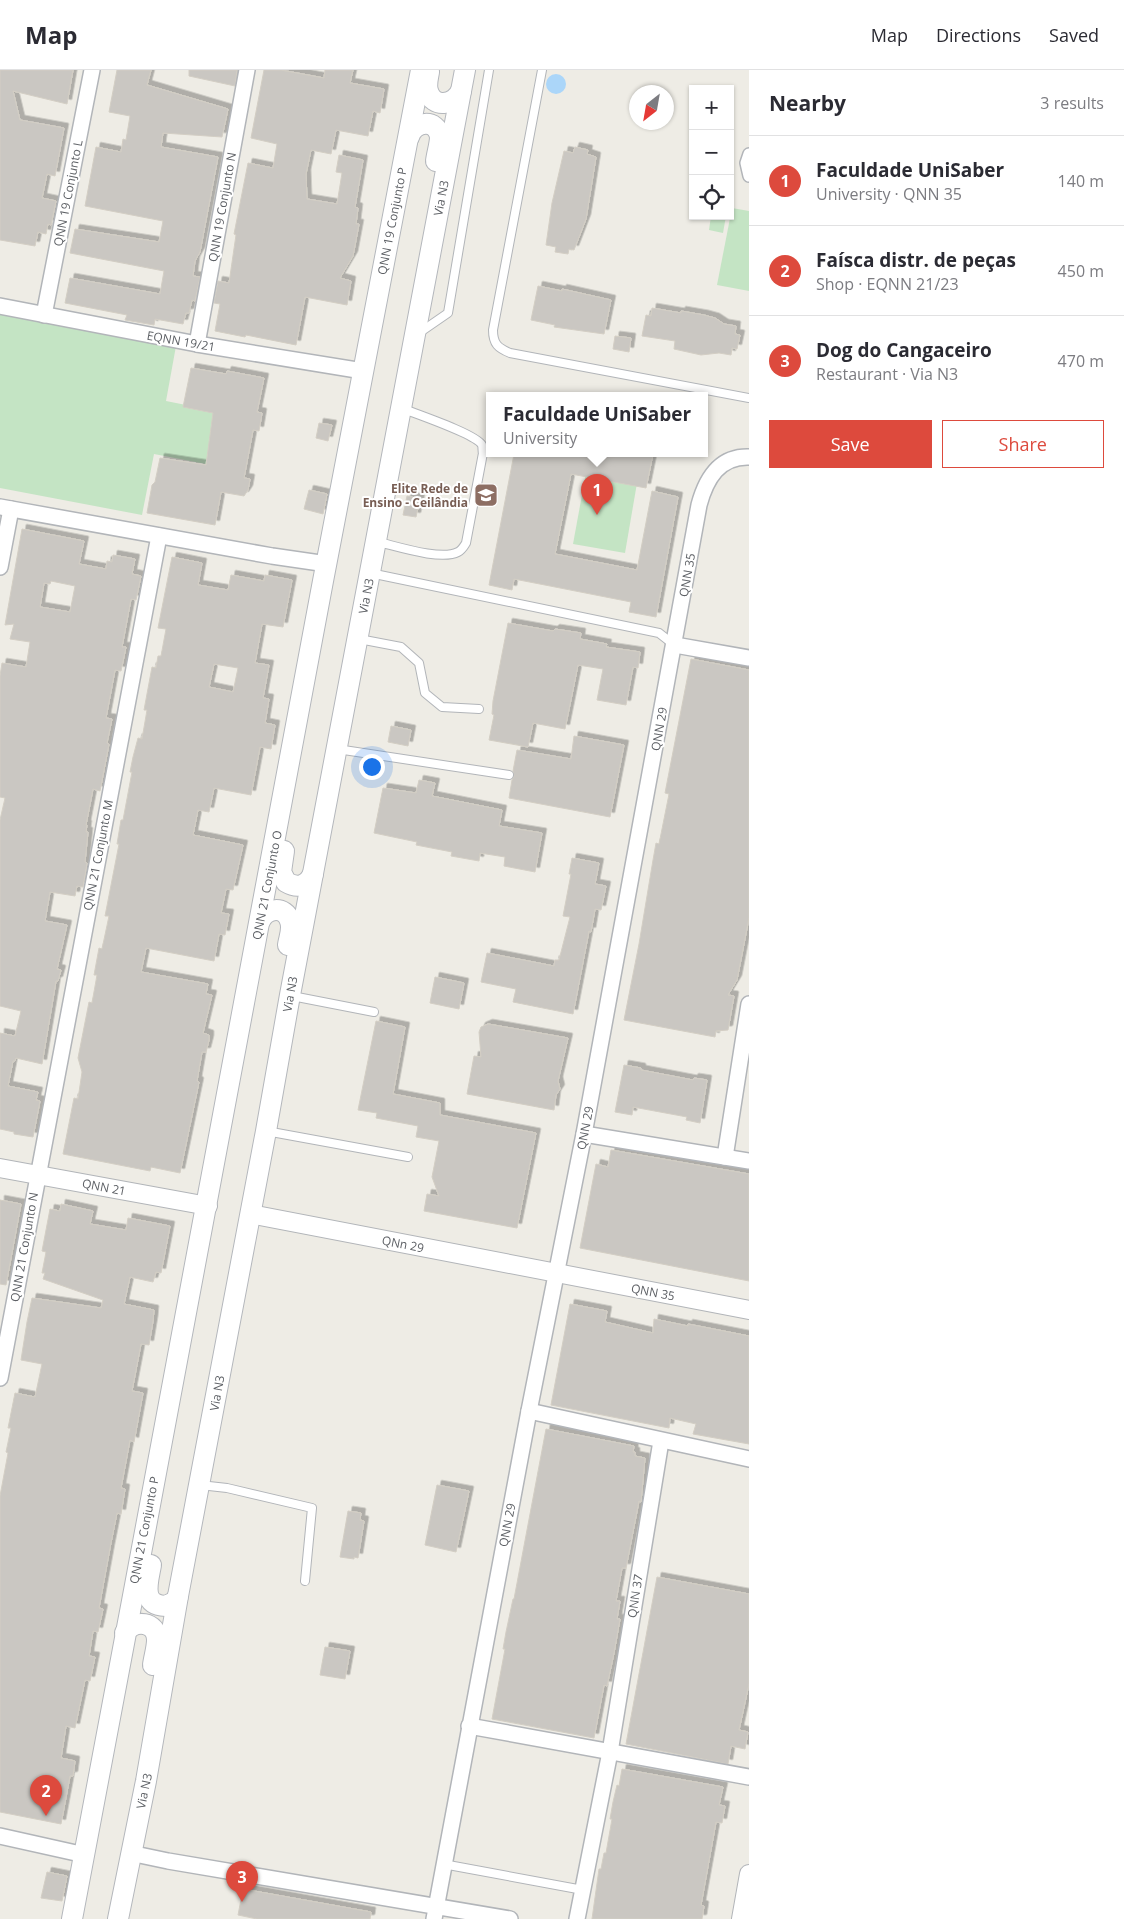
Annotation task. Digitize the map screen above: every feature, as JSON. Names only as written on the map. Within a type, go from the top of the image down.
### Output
[{"type":"main road","name":"QNN 19 Conjunto P","points":[[363,371],[421,70]]},
{"type":"main road","points":[[430,70],[426,85],[434,100],[439,103],[450,102],[455,100],[461,91]]},
{"type":"main road","name":"Via N3","points":[[118,1919],[146,1781],[178,1596],[290,995],[465,70]]},
{"type":"main road","points":[[409,137],[414,127],[424,124],[434,127],[440,137],[421,235],[416,328]]},
{"type":"main road","points":[[313,874],[306,883],[296,886],[286,882],[281,872],[326,636],[325,572],[363,371]]},
{"type":"main road","name":"QNN 21 Conjunto O","points":[[208,1206],[325,572]]},
{"type":"main road","points":[[260,921],[265,913],[275,910],[285,914],[291,924],[272,1029],[272,1096]]},
{"type":"main road","name":"QNN 21 Conjunto P","points":[[85,1855],[125,1633],[208,1206]]},
{"type":"main road","points":[[168,1407],[166,1485],[147,1588],[150,1599],[160,1606],[171,1604],[178,1596]]},
{"type":"main road","points":[[125,1633],[133,1625],[144,1624],[154,1630],[157,1640],[144,1713],[146,1781]]},
{"type":"main road","points":[[72,1919],[85,1855]]},
{"type":"street","name":"QNN 19 Conjunto L","points":[[44,315],[92,70]]},
{"type":"street","name":"QNN 19 Conjunto N","points":[[197,344],[247,70]]},
{"type":"street","points":[[749,154],[746,163],[749,176]]},
{"type":"street","name":"EQNN 19/21","points":[[0,306],[197,344],[363,371]]},
{"type":"street","name":"QNN 35","points":[[675,645],[703,490],[710,476],[724,464],[736,458],[749,457]]},
{"type":"street","points":[[0,567],[6,508],[159,536],[325,572]]},
{"type":"street","name":"QNN 21 Conjunto M","points":[[38,1174],[159,536]]},
{"type":"street","points":[[675,645],[749,658]]},
{"type":"street","name":"QNN 29","points":[[435,1912],[529,1411],[584,1134],[675,645]]},
{"type":"street","points":[[725,1157],[749,1004]]},
{"type":"street","points":[[584,1134],[749,1161]]},
{"type":"street","name":"QNN 21","points":[[0,1168],[208,1206]]},
{"type":"street","name":"QNN 21 Conjunto N","points":[[0,1378],[38,1174]]},
{"type":"street","name":"QNn 29","points":[[250,1214],[556,1273]]},
{"type":"street","name":"QNN 35","points":[[556,1273],[749,1310]]},
{"type":"street","points":[[529,1411],[749,1459]]},
{"type":"street","name":"QNN 37","points":[[578,1919],[610,1752],[661,1441]]},
{"type":"street","points":[[469,1726],[749,1777]]},
{"type":"street","points":[[0,1836],[85,1855]]},
{"type":"street","points":[[130,1853],[435,1912],[510,1919]]},
{"type":"street","points":[[741,1919],[749,1874]]},
{"type":"lane","points":[[416,328],[448,313],[489,70]]},
{"type":"lane","points":[[542,70],[493,330],[493,340],[498,348],[510,353],[749,398]]},
{"type":"lane","points":[[376,542],[423,553],[448,555],[460,551],[466,543],[483,453],[482,445],[476,439],[446,425],[402,408]]},
{"type":"lane","points":[[370,573],[659,633],[675,645]]},
{"type":"lane","points":[[357,638],[401,647],[419,663],[425,693],[442,707],[479,709]]},
{"type":"lane","points":[[337,748],[509,775]]},
{"type":"lane","points":[[290,995],[374,1012]]},
{"type":"lane","points":[[266,1131],[408,1157]]},
{"type":"lane","points":[[200,1485],[228,1488],[312,1508],[305,1581]]},
{"type":"lane","points":[[443,1864],[583,1890]]},
{"type":"green space","points":[[734,208],[749,211],[749,291],[717,285],[730,220],[734,220]]},
{"type":"green space","points":[[710,220],[725,220],[723,233],[709,230]]},
{"type":"green space","points":[[0,312],[176,346],[166,401],[216,411],[206,464],[154,454],[142,515],[0,488]]},
{"type":"green space","points":[[586,473],[637,483],[625,553],[573,544]]},
{"type":"water","points":[[556,74],[563,77],[566,84],[563,91],[556,94],[549,91],[546,84],[549,77]]},
{"type":"building","points":[[0,70],[73,70],[67,104],[13,91],[20,120],[64,128],[55,176],[47,174],[42,198],[56,201],[51,225],[48,224],[46,234],[38,232],[35,246],[0,240]]},
{"type":"building","points":[[117,70],[151,70],[147,85],[228,109],[222,137],[163,133],[161,147],[218,157],[200,252],[195,261],[193,276],[200,277],[195,301],[192,300],[189,313],[186,313],[183,324],[155,319],[154,325],[125,320],[127,315],[65,303],[70,278],[160,294],[164,271],[70,253],[75,229],[159,242],[163,221],[85,206],[96,147],[121,152],[123,139],[126,140],[130,116],[109,112]]},
{"type":"building","points":[[189,70],[237,70],[235,86],[189,76]]},
{"type":"building","points":[[264,70],[281,70],[324,78],[325,70],[353,70],[350,83],[384,89],[380,113],[373,111],[368,136],[336,130],[331,154],[311,150],[306,174],[307,199],[337,204],[342,173],[336,172],[339,155],[363,160],[355,207],[358,208],[356,224],[359,224],[353,256],[340,278],[351,281],[347,305],[305,297],[296,345],[215,331],[220,304],[214,303],[218,281],[229,283],[236,235],[234,234],[248,163],[273,168],[277,144],[251,138]]},
{"type":"building","points":[[575,147],[588,150],[587,154],[596,157],[586,219],[574,250],[569,249],[568,254],[555,252],[556,247],[546,245],[552,203],[564,151],[573,153]]},
{"type":"building","points":[[538,286],[562,291],[562,289],[611,300],[604,334],[554,327],[555,325],[531,320]]},
{"type":"building","points":[[652,308],[704,315],[715,318],[724,324],[736,326],[735,334],[740,335],[737,349],[732,348],[731,355],[719,353],[701,355],[674,349],[675,341],[642,336],[646,315],[651,316]]},
{"type":"building","points":[[615,336],[631,338],[629,352],[613,349]]},
{"type":"building","points":[[191,368],[226,374],[227,371],[264,378],[257,412],[262,413],[259,431],[253,430],[244,478],[250,479],[248,490],[244,496],[221,492],[215,525],[147,513],[152,485],[155,482],[160,458],[206,465],[213,413],[183,407]]},
{"type":"building","points":[[319,423],[332,425],[328,441],[316,438]]},
{"type":"building","points":[[513,457],[652,457],[646,488],[571,474],[555,554],[637,570],[652,491],[678,497],[656,617],[629,612],[631,602],[514,579],[512,590],[489,585]]},
{"type":"building","points":[[309,490],[327,494],[323,514],[304,509]]},
{"type":"building","points":[[407,496],[420,499],[416,517],[403,515]]},
{"type":"building","points":[[22,529],[84,541],[79,564],[106,569],[107,561],[112,562],[113,555],[135,559],[132,574],[141,576],[136,600],[131,599],[122,647],[126,647],[121,671],[115,670],[106,718],[112,719],[107,743],[109,744],[100,791],[93,789],[86,825],[86,832],[88,832],[85,862],[87,863],[83,887],[77,886],[75,896],[50,892],[45,921],[67,925],[57,969],[61,970],[58,981],[56,981],[42,1064],[16,1058],[13,1061],[8,1086],[38,1092],[36,1100],[40,1101],[33,1137],[14,1134],[14,1132],[0,1129],[0,1033],[15,1036],[21,1011],[0,1006],[0,820],[5,798],[0,797],[0,676],[2,663],[26,667],[30,642],[10,639],[14,624],[5,625]],"holes":[[[51,581],[75,586],[70,612],[40,607],[44,583],[50,584]]]},
{"type":"building","points":[[172,557],[202,563],[198,585],[228,590],[231,575],[264,581],[265,575],[292,580],[283,627],[262,624],[255,663],[269,665],[263,698],[269,699],[265,723],[275,725],[271,749],[260,747],[251,795],[214,788],[209,812],[198,810],[193,835],[243,845],[233,890],[226,889],[221,913],[229,914],[225,935],[219,934],[214,961],[146,948],[141,972],[208,984],[206,994],[212,995],[203,1033],[209,1035],[209,1040],[206,1052],[202,1052],[197,1081],[199,1082],[180,1173],[151,1167],[150,1171],[63,1154],[74,1098],[78,1099],[82,1072],[78,1058],[89,1002],[92,1003],[97,975],[94,975],[99,948],[102,949],[109,916],[105,916],[119,844],[117,844],[121,820],[123,820],[132,772],[130,772],[138,738],[142,739],[147,710],[144,710],[152,667],[156,668],[158,656],[161,656],[166,629],[158,628]],"holes":[[[214,664],[238,668],[233,692],[209,687]]]},
{"type":"building","points":[[508,623],[553,631],[555,629],[581,633],[580,639],[607,644],[606,647],[640,652],[638,668],[633,667],[626,705],[597,700],[603,669],[578,665],[565,729],[533,723],[528,747],[489,740],[494,715],[492,714],[493,701]]},
{"type":"building","points":[[691,659],[749,670],[749,918],[737,980],[728,995],[734,996],[728,1030],[716,1031],[715,1037],[624,1020],[656,843],[659,844],[669,794],[665,793]]},
{"type":"building","points":[[391,726],[411,730],[408,746],[388,742]]},
{"type":"building","points":[[574,736],[624,745],[610,817],[509,798],[517,750],[571,759]]},
{"type":"building","points":[[419,780],[435,783],[432,796],[502,810],[499,826],[542,833],[535,872],[504,866],[505,857],[480,853],[479,861],[451,856],[452,852],[416,845],[417,842],[374,833],[383,788],[416,793]]},
{"type":"building","points":[[572,858],[599,863],[595,884],[606,886],[601,910],[595,909],[591,932],[589,931],[573,1014],[513,1002],[516,989],[481,982],[487,953],[554,966],[555,960],[559,960],[570,917],[563,916]]},
{"type":"building","points":[[435,977],[464,983],[459,1009],[430,1003]]},
{"type":"building","points":[[376,1021],[405,1027],[393,1094],[440,1103],[440,1115],[536,1133],[517,1228],[424,1211],[427,1194],[439,1196],[432,1177],[439,1141],[416,1137],[418,1126],[376,1118],[377,1113],[358,1110]]},
{"type":"building","points":[[488,1024],[568,1038],[558,1081],[560,1089],[556,1095],[554,1110],[467,1094],[474,1056],[481,1057],[479,1032],[481,1027]]},
{"type":"building","points":[[624,1065],[693,1080],[694,1078],[707,1080],[700,1123],[686,1120],[687,1117],[633,1107],[632,1115],[615,1112]]},
{"type":"building","points":[[611,1150],[749,1174],[749,1281],[580,1248],[596,1164],[608,1167]]},
{"type":"building","points":[[0,1200],[21,1204],[6,1285],[0,1284]]},
{"type":"building","points":[[61,1204],[93,1211],[90,1224],[126,1230],[128,1218],[170,1226],[161,1273],[156,1272],[153,1282],[130,1277],[124,1304],[154,1310],[153,1321],[149,1345],[141,1344],[132,1391],[143,1393],[134,1442],[130,1440],[121,1488],[125,1489],[121,1514],[117,1513],[99,1608],[103,1609],[98,1632],[93,1631],[89,1656],[95,1657],[90,1681],[85,1680],[75,1728],[66,1726],[61,1758],[75,1761],[73,1776],[70,1776],[61,1824],[0,1812],[0,1496],[11,1428],[8,1428],[15,1393],[35,1397],[42,1364],[21,1360],[32,1298],[101,1308],[103,1300],[43,1279],[45,1273],[42,1273],[46,1252],[42,1251],[50,1209],[60,1211]]},
{"type":"building","points":[[570,1304],[607,1311],[605,1322],[653,1333],[654,1319],[749,1336],[749,1444],[693,1434],[696,1424],[670,1418],[669,1428],[551,1405]]},
{"type":"building","points":[[546,1429],[634,1446],[633,1452],[635,1452],[635,1456],[645,1458],[641,1502],[639,1501],[626,1568],[622,1568],[616,1601],[620,1601],[617,1619],[620,1619],[614,1653],[607,1686],[604,1685],[594,1738],[492,1719],[505,1649],[503,1649],[506,1632]]},
{"type":"building","points":[[437,1485],[469,1491],[456,1552],[425,1545]]},
{"type":"building","points":[[348,1511],[361,1513],[360,1520],[364,1521],[358,1558],[354,1557],[354,1559],[340,1557]]},
{"type":"building","points":[[657,1577],[749,1594],[749,1684],[739,1730],[748,1732],[745,1749],[731,1746],[728,1764],[626,1744]]},
{"type":"building","points":[[325,1647],[350,1651],[345,1679],[320,1675]]},
{"type":"building","points":[[622,1769],[723,1787],[719,1805],[725,1806],[722,1823],[716,1822],[701,1905],[704,1906],[702,1919],[592,1919],[599,1869],[601,1869],[604,1853],[606,1853],[613,1802],[617,1785],[619,1786]]},
{"type":"building","points":[[47,1872],[67,1876],[62,1901],[41,1898]]},
{"type":"building","points":[[243,1889],[371,1912],[370,1919],[257,1919],[238,1915]]},
{"type":"place","name":"Elite Rede de Ensino - Ceilândia","points":[[486,495]]},
{"type":"place","name":"Faculdade UniSaber","points":[[597,515]]},
{"type":"place","name":"Faísca distr. de peças","points":[[46,1816]]},
{"type":"place","name":"Dog do Cangaceiro","points":[[242,1902]]}]
